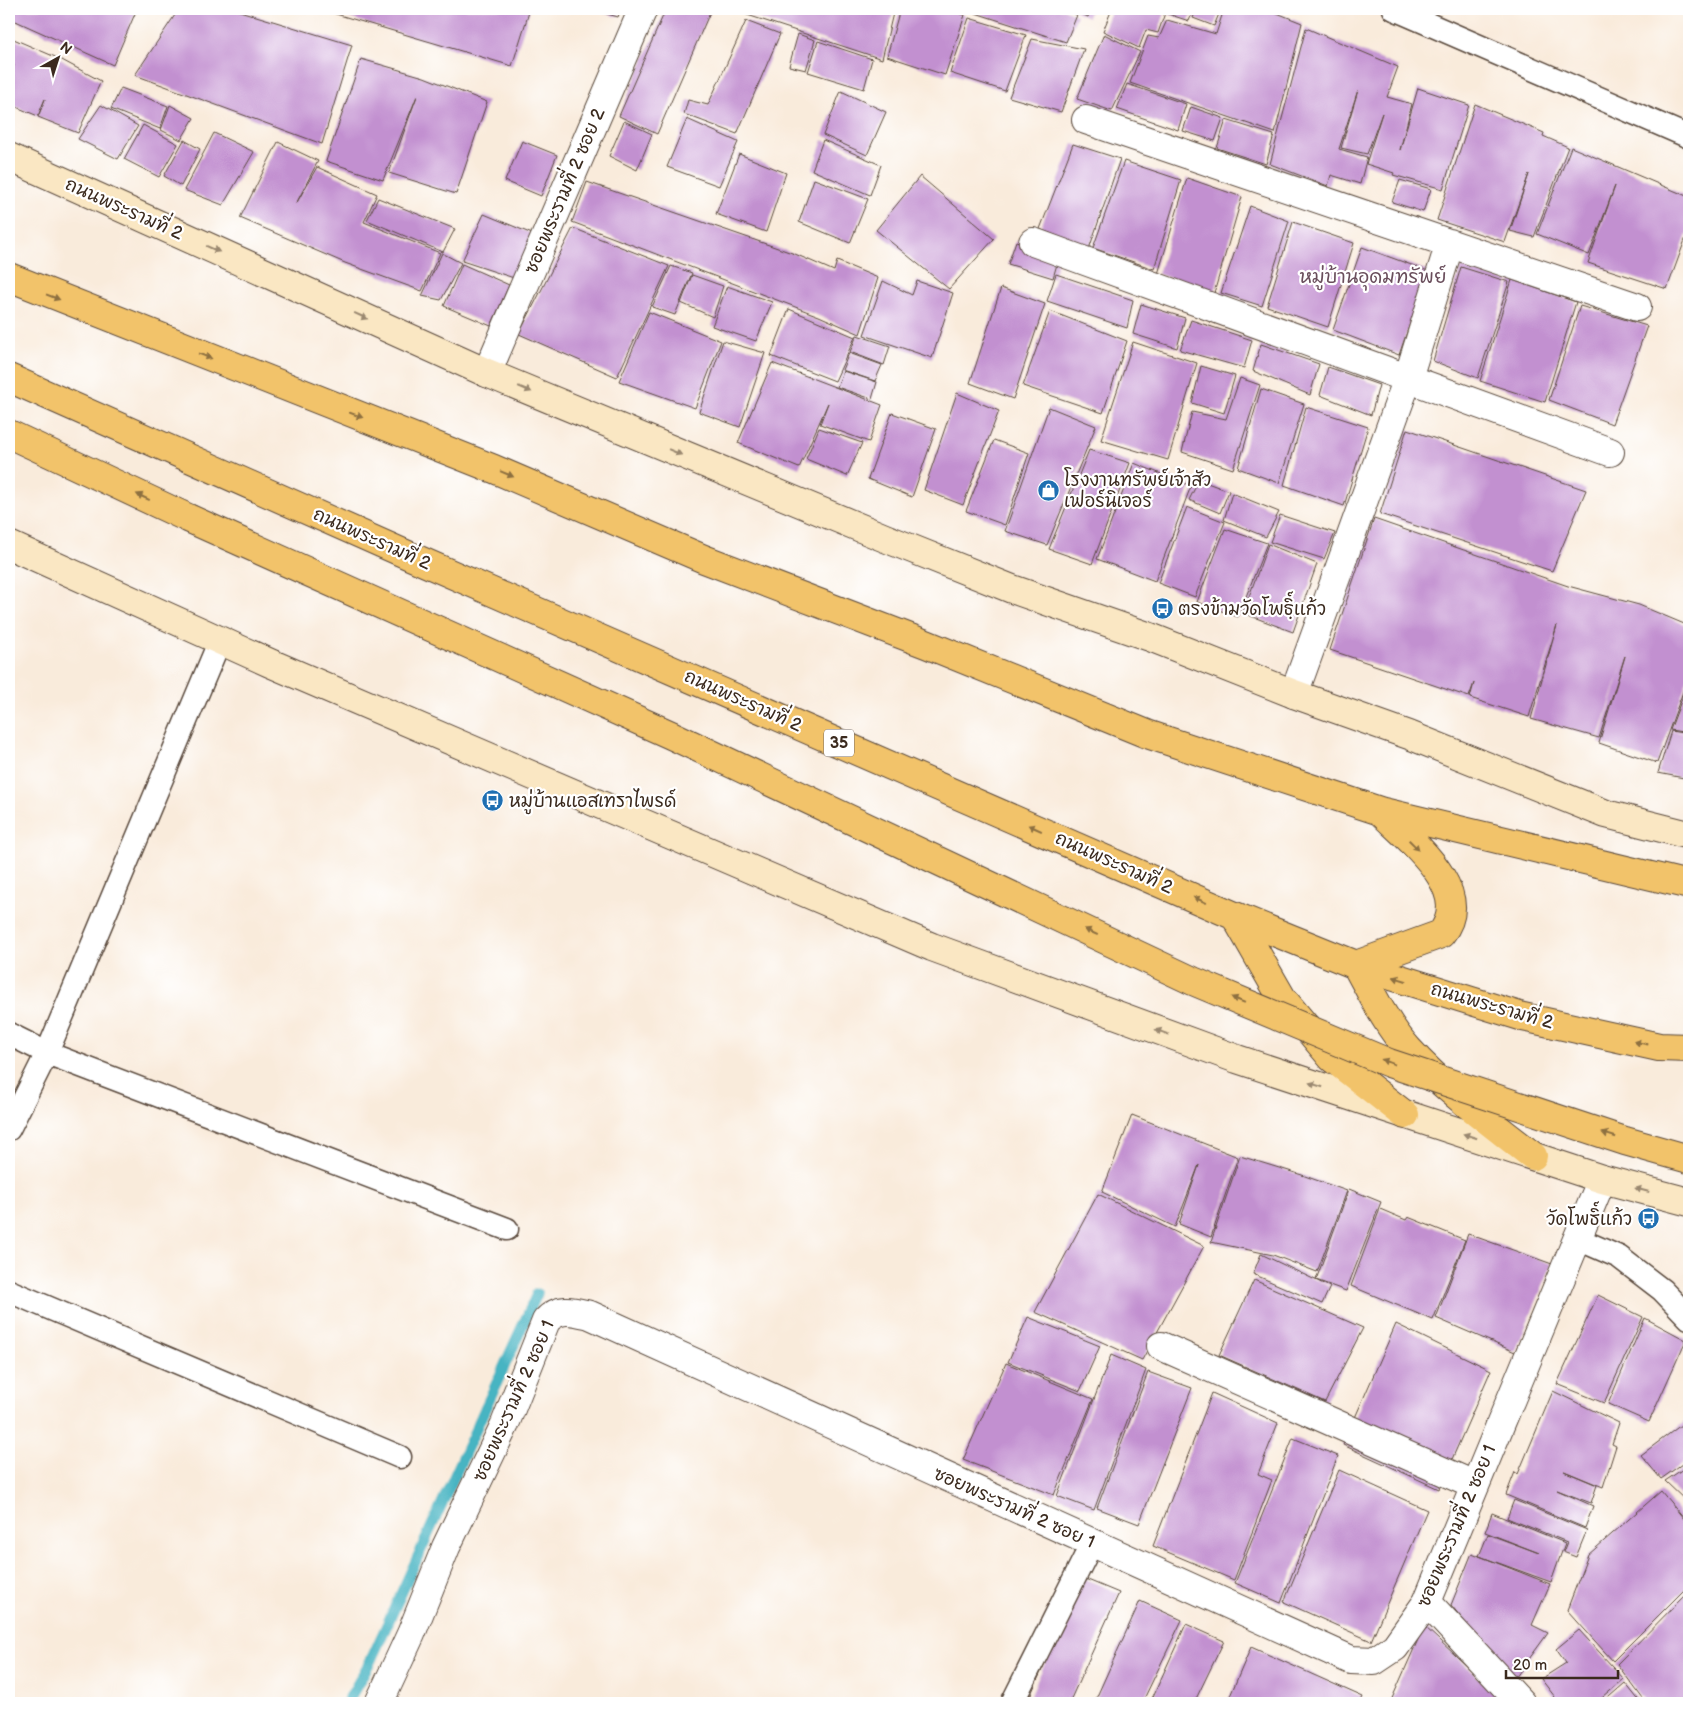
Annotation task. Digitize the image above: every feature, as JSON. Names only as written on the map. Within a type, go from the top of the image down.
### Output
[{"type":"main road","name":"ถนนพระรามที่ 2","points":[[9,157],[487,373],[1003,585],[1150,638],[1409,736],[1606,814],[1689,835]]},
{"type":"main road","points":[[9,277],[67,302],[494,468],[704,559],[926,644],[1147,734],[1380,811],[1689,885]]},
{"type":"main road","name":"ถนนพระรามที่ 2","points":[[9,378],[428,564],[1235,916],[1356,965],[1523,1017],[1659,1047],[1689,1048]]},
{"type":"main road","points":[[9,434],[188,518],[671,735],[1192,981],[1389,1063],[1625,1141],[1689,1159]]},
{"type":"main road","points":[[9,545],[220,640],[792,889],[932,947],[1237,1059],[1602,1179],[1689,1202]]},
{"type":"main road","points":[[1380,811],[1436,867],[1452,904],[1449,923],[1441,934],[1356,965],[1387,1022],[1408,1049],[1446,1087],[1533,1156]]},
{"type":"main road","points":[[1235,916],[1282,998],[1332,1058],[1405,1115]]},
{"type":"street","name":"ซอยพระรามที่ 2 ซอย 2","points":[[487,373],[643,9]]},
{"type":"street","points":[[1086,120],[1637,307]]},
{"type":"street","points":[[1033,242],[1610,452]]},
{"type":"street","points":[[1294,694],[1408,378],[1450,243]]},
{"type":"street","name":"ซอยพระรามที่ 2 ซอย 1","points":[[379,1703],[411,1634],[446,1547],[505,1424],[546,1320],[552,1314],[563,1310],[590,1315],[1351,1660],[1374,1661],[1395,1647],[1427,1602],[1602,1179]]},
{"type":"street","points":[[1161,1346],[1474,1486]]},
{"type":"street","points":[[1427,1602],[1521,1703]]},
{"type":"lane","points":[[1394,9],[1689,136]]},
{"type":"lane","points":[[9,1129],[47,1053],[220,640]]},
{"type":"lane","points":[[9,1034],[47,1053],[507,1229]]},
{"type":"lane","points":[[1578,1239],[1619,1257],[1662,1290],[1689,1318]]},
{"type":"lane","points":[[9,1291],[400,1457]]},
{"type":"lane","points":[[1012,1703],[1092,1543]]},
{"type":"building","points":[[9,9],[137,9],[113,65],[9,18]]},
{"type":"building","points":[[179,9],[233,9],[352,45],[322,144],[135,75]]},
{"type":"building","points":[[319,9],[530,9],[512,66]]},
{"type":"building","points":[[589,9],[621,9],[618,17]]},
{"type":"building","points":[[666,9],[702,9],[710,12],[657,134],[619,116]]},
{"type":"building","points":[[729,9],[894,9],[882,59]]},
{"type":"building","points":[[900,9],[943,9],[965,15],[945,75],[887,56]]},
{"type":"building","points":[[963,9],[1064,9],[1077,15],[1066,42]]},
{"type":"building","points":[[1071,9],[1091,9],[1088,17]]},
{"type":"building","points":[[1112,9],[1194,9],[1189,21],[1165,13],[1158,33],[1146,30],[1139,48],[1103,31]]},
{"type":"building","points":[[1197,9],[1221,9],[1214,26],[1193,18]]},
{"type":"building","points":[[1224,9],[1267,9],[1302,23],[1275,133],[1130,83],[1148,36],[1159,38],[1167,20],[1216,34]]},
{"type":"building","points":[[969,18],[1026,35],[1005,91],[950,73]]},
{"type":"building","points":[[746,21],[780,34],[737,134],[684,114],[688,100],[708,105]]},
{"type":"building","points":[[1306,28],[1398,67],[1387,97],[1412,104],[1400,150],[1418,88],[1469,105],[1443,189],[1393,175],[1394,173],[1366,164],[1382,113],[1367,154],[1341,148],[1358,90],[1339,149],[1367,157],[1360,184],[1331,175],[1328,186],[1270,164]]},
{"type":"building","points":[[798,34],[815,40],[806,70],[789,66]]},
{"type":"building","points":[[1104,34],[1140,52],[1112,111],[1077,99]]},
{"type":"building","points":[[9,37],[60,59],[101,81],[78,133],[38,117],[45,99],[38,116],[9,104],[9,78],[14,65],[9,76]]},
{"type":"building","points":[[1032,39],[1084,49],[1061,112],[1009,97]]},
{"type":"building","points":[[818,41],[872,59],[864,89],[808,72]]},
{"type":"building","points":[[361,59],[424,77],[487,102],[456,194],[389,173],[417,96],[383,180],[326,161]]},
{"type":"building","points":[[1127,84],[1186,104],[1178,130],[1117,109]]},
{"type":"building","points":[[121,88],[168,106],[160,129],[111,109]]},
{"type":"building","points":[[841,91],[886,112],[867,155],[823,135]]},
{"type":"building","points":[[1475,104],[1544,133],[1543,136],[1568,147],[1534,237],[1510,231],[1529,174],[1505,242],[1437,220]]},
{"type":"building","points":[[101,105],[138,126],[118,159],[78,139]]},
{"type":"building","points":[[170,105],[194,118],[181,140],[161,130]]},
{"type":"building","points":[[1191,107],[1223,118],[1215,141],[1183,131]]},
{"type":"building","points":[[687,119],[738,142],[719,186],[667,167]]},
{"type":"building","points":[[1226,120],[1274,135],[1266,164],[1217,148]]},
{"type":"building","points":[[624,121],[652,134],[637,170],[609,156]]},
{"type":"building","points":[[143,125],[178,144],[159,177],[124,159]]},
{"type":"building","points":[[214,133],[254,152],[223,205],[184,190]]},
{"type":"building","points":[[184,140],[200,149],[181,186],[164,176]]},
{"type":"building","points":[[823,140],[881,165],[870,195],[812,170]]},
{"type":"building","points":[[522,141],[557,155],[541,196],[505,181]]},
{"type":"building","points":[[278,142],[318,161],[296,204],[317,167],[377,194],[364,222],[440,253],[422,291],[345,263],[240,218]]},
{"type":"building","points":[[1073,144],[1120,159],[1089,249],[1040,229]]},
{"type":"building","points":[[1571,147],[1689,197],[1689,229],[1667,289],[1588,263],[1615,186],[1589,255],[1537,234]]},
{"type":"building","points":[[739,154],[786,173],[766,232],[716,214]]},
{"type":"building","points":[[1124,161],[1181,180],[1154,269],[1093,248]]},
{"type":"building","points":[[920,176],[994,239],[949,289],[876,230]]},
{"type":"building","points":[[1187,178],[1242,197],[1214,293],[1158,274]]},
{"type":"building","points":[[814,179],[868,199],[850,243],[799,222]]},
{"type":"building","points":[[1400,180],[1431,189],[1423,212],[1392,202]]},
{"type":"building","points":[[587,182],[795,254],[834,271],[837,261],[878,278],[860,334],[819,316],[572,222]]},
{"type":"building","points":[[378,198],[455,229],[443,252],[367,220]]},
{"type":"building","points":[[1250,206],[1289,221],[1262,306],[1221,293]]},
{"type":"building","points":[[484,214],[537,236],[517,279],[462,261]]},
{"type":"building","points":[[1293,222],[1354,243],[1328,327],[1267,306]]},
{"type":"building","points":[[573,228],[669,266],[617,377],[519,334]]},
{"type":"building","points":[[1016,241],[1059,257],[1053,278],[1008,264]]},
{"type":"building","points":[[1362,247],[1428,271],[1399,355],[1333,330]]},
{"type":"building","points":[[442,253],[461,263],[441,300],[422,296]]},
{"type":"building","points":[[462,264],[509,285],[491,326],[444,306]]},
{"type":"building","points":[[671,266],[692,273],[675,315],[652,307]]},
{"type":"building","points":[[1461,267],[1509,282],[1478,378],[1433,361]]},
{"type":"building","points":[[1056,274],[1133,300],[1127,328],[1047,301]]},
{"type":"building","points":[[692,275],[723,286],[713,317],[681,303]]},
{"type":"building","points":[[1512,280],[1576,302],[1545,402],[1480,381]]},
{"type":"building","points":[[883,281],[912,295],[917,281],[953,293],[932,358],[864,335]]},
{"type":"building","points":[[727,286],[772,302],[756,341],[712,326]]},
{"type":"building","points":[[1001,288],[1045,304],[1013,399],[970,383]]},
{"type":"building","points":[[1141,304],[1185,318],[1177,348],[1133,334]]},
{"type":"building","points":[[1580,306],[1647,326],[1612,424],[1549,400]]},
{"type":"building","points":[[789,309],[855,337],[835,381],[771,356]]},
{"type":"building","points":[[1050,311],[1127,341],[1103,413],[1023,386]]},
{"type":"building","points":[[649,312],[721,341],[695,408],[619,381]]},
{"type":"building","points":[[1191,320],[1252,340],[1244,368],[1180,350]]},
{"type":"building","points":[[857,335],[890,346],[884,365],[850,352]]},
{"type":"building","points":[[723,341],[765,353],[740,427],[699,412]]},
{"type":"building","points":[[1133,342],[1197,363],[1168,460],[1101,440]]},
{"type":"building","points":[[1261,344],[1319,364],[1310,395],[1253,371]]},
{"type":"building","points":[[849,353],[882,365],[875,381],[842,370]]},
{"type":"building","points":[[772,363],[882,405],[869,442],[820,424],[828,403],[799,468],[738,443]]},
{"type":"building","points":[[1201,366],[1235,376],[1224,413],[1192,403]]},
{"type":"building","points":[[1328,367],[1379,385],[1371,415],[1320,395]]},
{"type":"building","points":[[843,371],[877,382],[872,399],[837,387]]},
{"type":"building","points":[[1240,378],[1260,385],[1233,469],[1182,452],[1192,412],[1226,419]]},
{"type":"building","points":[[1261,389],[1304,404],[1279,483],[1238,468]]},
{"type":"building","points":[[957,393],[999,411],[963,505],[924,490]]},
{"type":"building","points":[[1049,407],[1096,426],[1047,545],[1005,531]]},
{"type":"building","points":[[1306,407],[1368,427],[1344,506],[1284,485]]},
{"type":"building","points":[[892,413],[936,429],[912,497],[868,479]]},
{"type":"building","points":[[819,428],[862,443],[847,476],[806,459]]},
{"type":"building","points":[[1407,429],[1586,490],[1552,571],[1380,514]]},
{"type":"building","points":[[994,440],[1029,453],[1005,525],[966,511]]},
{"type":"building","points":[[1089,450],[1130,463],[1092,564],[1049,549]]},
{"type":"building","points":[[1134,463],[1191,486],[1155,581],[1097,559]]},
{"type":"building","points":[[1199,480],[1229,491],[1220,513],[1189,500]]},
{"type":"building","points":[[1232,493],[1279,512],[1266,537],[1224,520]]},
{"type":"building","points":[[1187,507],[1225,522],[1195,597],[1158,583]]},
{"type":"building","points":[[1280,515],[1335,533],[1324,559],[1270,542]]},
{"type":"building","points":[[1374,519],[1568,586],[1639,605],[1689,626],[1689,675],[1657,763],[1599,743],[1625,656],[1599,738],[1531,719],[1557,625],[1529,717],[1470,698],[1474,683],[1469,697],[1330,650]]},
{"type":"building","points":[[1225,529],[1267,543],[1238,617],[1197,602]]},
{"type":"building","points":[[1268,544],[1317,564],[1293,632],[1243,613]]},
{"type":"building","points":[[1689,680],[1689,733],[1670,730]]},
{"type":"building","points":[[1671,731],[1689,734],[1689,779],[1658,773]]},
{"type":"building","points":[[1132,1115],[1238,1157],[1211,1237],[1179,1224],[1199,1165],[1175,1227],[1102,1192]]},
{"type":"building","points":[[1240,1156],[1347,1191],[1317,1272],[1273,1255],[1211,1242]]},
{"type":"building","points":[[1349,1189],[1381,1202],[1346,1291],[1316,1280]]},
{"type":"building","points":[[1098,1194],[1204,1246],[1142,1360],[1035,1312]]},
{"type":"building","points":[[1380,1209],[1406,1220],[1408,1217],[1465,1240],[1433,1320],[1351,1286]]},
{"type":"building","points":[[1468,1234],[1552,1264],[1515,1352],[1436,1318]]},
{"type":"building","points":[[1261,1254],[1330,1287],[1322,1304],[1253,1274]]},
{"type":"building","points":[[1254,1280],[1363,1328],[1325,1402],[1219,1355]]},
{"type":"building","points":[[1598,1295],[1643,1317],[1604,1403],[1557,1384]]},
{"type":"building","points":[[1028,1317],[1100,1346],[1080,1391],[1008,1362]]},
{"type":"building","points":[[1645,1318],[1686,1340],[1649,1422],[1608,1404]]},
{"type":"building","points":[[1396,1324],[1491,1370],[1439,1489],[1343,1445]]},
{"type":"building","points":[[1111,1355],[1146,1370],[1094,1510],[1057,1496]]},
{"type":"building","points":[[1006,1363],[1093,1399],[1054,1495],[963,1460]]},
{"type":"building","points":[[1148,1372],[1192,1388],[1139,1524],[1097,1508]]},
{"type":"building","points":[[1553,1391],[1619,1423],[1612,1444],[1616,1446],[1603,1487],[1564,1471],[1597,1485],[1591,1503],[1557,1490],[1593,1506],[1585,1528],[1506,1495],[1515,1472],[1518,1474]]},
{"type":"building","points":[[1212,1393],[1278,1423],[1258,1474],[1272,1480],[1234,1580],[1153,1546]]},
{"type":"building","points":[[1689,1419],[1689,1459],[1661,1479],[1641,1455]]},
{"type":"building","points":[[1293,1438],[1338,1456],[1281,1603],[1235,1583]]},
{"type":"building","points":[[1689,1465],[1689,1500],[1687,1502],[1665,1481]]},
{"type":"building","points":[[1339,1470],[1427,1510],[1371,1641],[1284,1602]]},
{"type":"building","points":[[1661,1491],[1689,1525],[1689,1585],[1613,1661],[1567,1610],[1588,1555]]},
{"type":"building","points":[[1514,1500],[1587,1530],[1576,1557],[1563,1552],[1567,1542],[1507,1518]]},
{"type":"building","points":[[1492,1513],[1565,1543],[1551,1582],[1479,1556],[1488,1534],[1539,1553],[1485,1532]]},
{"type":"building","points":[[1472,1553],[1550,1584],[1532,1625],[1548,1633],[1513,1681],[1451,1605]]},
{"type":"building","points":[[1083,1578],[1119,1593],[1069,1703],[1027,1703]]},
{"type":"building","points":[[1689,1591],[1689,1703],[1646,1703],[1617,1664]]},
{"type":"building","points":[[1140,1601],[1182,1620],[1142,1703],[1094,1703]]},
{"type":"building","points":[[1186,1624],[1224,1641],[1194,1703],[1150,1703]]},
{"type":"building","points":[[1424,1626],[1502,1699],[1500,1703],[1390,1703]]},
{"type":"building","points":[[1579,1630],[1624,1679],[1596,1703],[1547,1703],[1555,1697],[1541,1679],[1566,1663],[1556,1649]]},
{"type":"building","points":[[1251,1647],[1363,1697],[1360,1703],[1227,1703]]},
{"type":"building","points":[[1625,1683],[1641,1703],[1602,1703]]},
{"type":"waterway","points":[[347,1703],[371,1660],[537,1294]]},
{"type":"place","name":"โรงงานทรัพย์เจ้าสัว เฟอร์นิเจอร์","points":[[1048,490]]},
{"type":"place","name":"ตรงข้ามวัดโพธฺิ์แก้ว","points":[[1162,609]]},
{"type":"place","name":"หมู่บ้านแอสเทราไพรด์","points":[[493,801]]},
{"type":"place","name":"วัดโพธิ์แก้ว","points":[[1648,1219]]},
{"type":"district","name":"หมู่บ้านอุดมทรัพย์","points":[[1373,277]]}]
